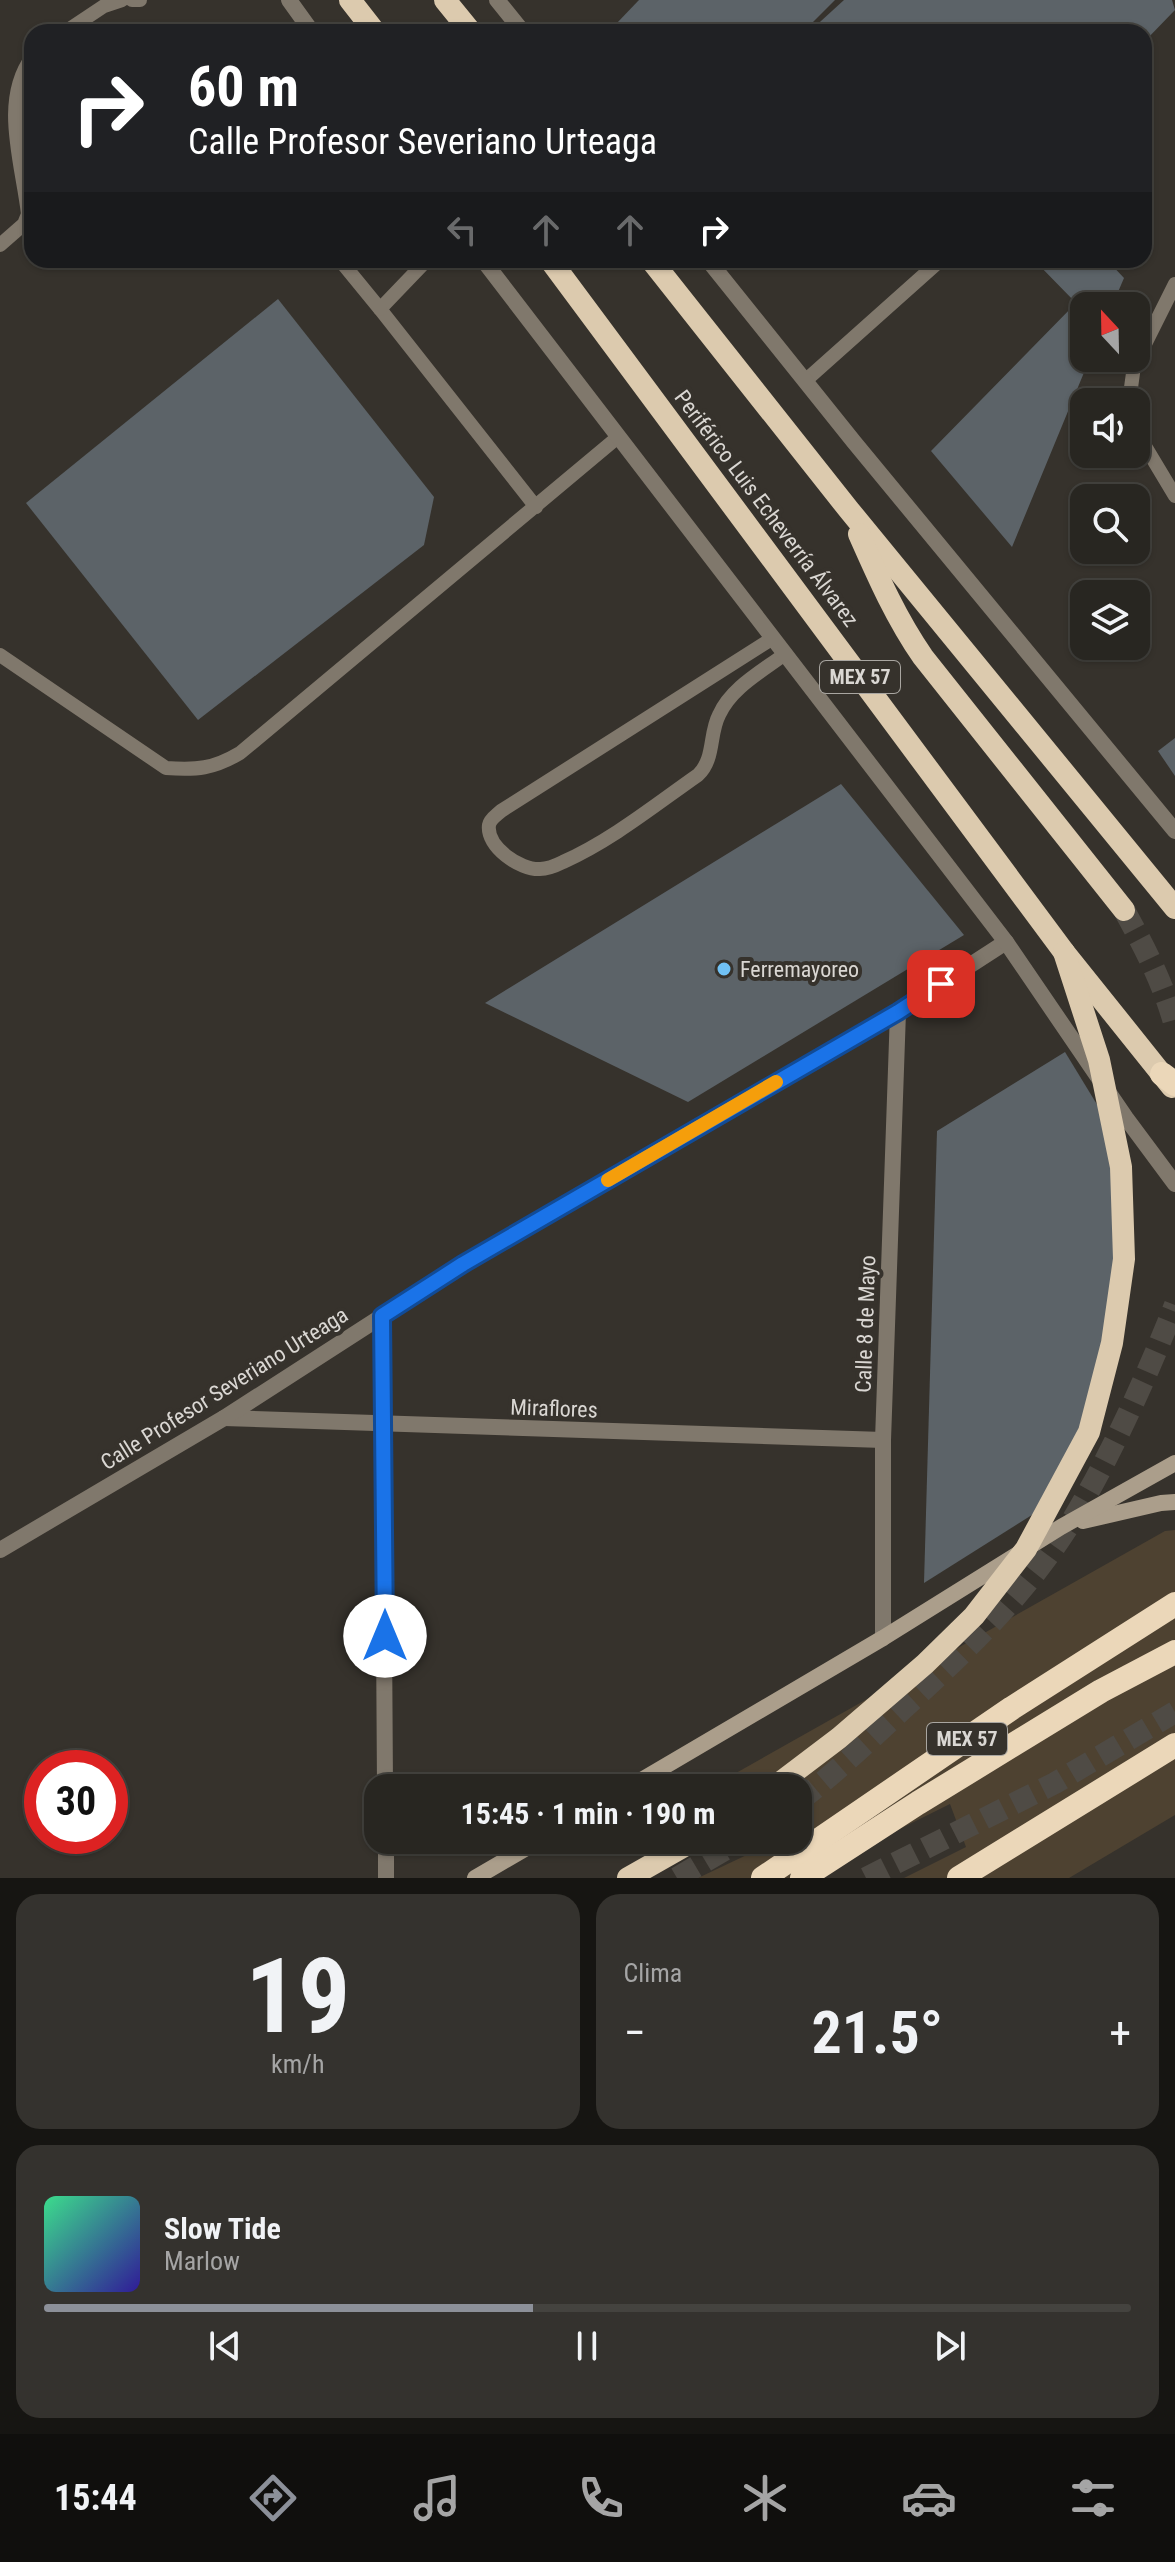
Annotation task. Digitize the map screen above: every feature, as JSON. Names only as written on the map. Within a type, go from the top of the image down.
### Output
[{"type":"highway","points":[[350,0],[369,24]]},
{"type":"highway","points":[[445,0],[464,24]]},
{"type":"highway","name":"Periférico Luis Echeverría Álvarez","points":[[556,268],[1064,952],[1171,1083]]},
{"type":"highway","points":[[657,268],[849,510],[1175,908]]},
{"type":"highway","points":[[849,510],[885,593],[923,657],[1124,910]]},
{"type":"highway","points":[[791,1774],[839,1738],[974,1616],[1026,1549],[1089,1432],[1112,1343],[1124,1259],[1121,1167],[1099,1060],[1064,952]]},
{"type":"highway","name":"MEX 57","points":[[763,1878],[1012,1708],[1175,1604]]},
{"type":"highway","points":[[802,1878],[1101,1691],[1175,1652]]},
{"type":"highway","points":[[959,1878],[1175,1745]]},
{"type":"highway","points":[[628,1878],[670,1854]]},
{"type":"main road","points":[[652,1774],[883,1638],[1061,1527],[1175,1463]]},
{"type":"main road","points":[[1061,1527],[1175,1502]]},
{"type":"main road","points":[[475,1878],[516,1854]]},
{"type":"street","points":[[289,0],[306,24]]},
{"type":"street","points":[[497,0],[516,24]]},
{"type":"street","points":[[489,268],[1006,942],[1175,1184]]},
{"type":"street","points":[[714,268],[1175,831]]},
{"type":"street","name":"Calle Profesor Severiano Urteaga","points":[[0,1550],[224,1418],[463,1264],[898,1012],[1006,942]]},
{"type":"street","name":"Calle 8 de Mayo","points":[[883,1638],[883,1440],[898,1012]]},
{"type":"street","points":[[382,1316],[385,1774]]},
{"type":"street","name":"Miraflores","points":[[224,1418],[883,1440]]},
{"type":"street","points":[[386,1854],[386,1878]]},
{"type":"lane","points":[[77,24],[104,6],[122,0]]},
{"type":"lane","points":[[132,0],[140,0]]},
{"type":"lane","points":[[24,66],[15,89],[10,119],[24,193]]},
{"type":"lane","points":[[0,245],[24,224]]},
{"type":"lane","points":[[346,268],[536,507]]},
{"type":"lane","points":[[380,309],[419,268]]},
{"type":"lane","points":[[805,381],[932,268]]},
{"type":"lane","points":[[1131,388],[1134,366],[1175,284]]},
{"type":"lane","points":[[0,655],[166,768],[192,770],[219,766],[240,753],[618,437]]},
{"type":"lane","points":[[1150,454],[1175,496]]},
{"type":"lane","points":[[773,638],[501,811],[489,826],[508,860],[543,870],[602,842],[704,768],[716,719],[725,703],[733,693],[785,654]]},
{"type":"shaded area","points":[[1175,1530],[1175,1815],[1069,1878],[904,1878],[966,1847],[950,1804],[801,1878],[698,1878],[749,1854],[812,1854],[812,1774],[734,1774],[1165,1531]]},
{"type":"building","points":[[639,0],[835,0],[811,24],[616,24]]},
{"type":"building","points":[[844,0],[1172,0],[1175,10],[1152,34],[1152,24],[818,24]]},
{"type":"building","points":[[1042,268],[1115,268],[1124,278],[1118,292],[1070,292],[1070,297]]},
{"type":"building","points":[[278,299],[434,497],[424,545],[198,720],[26,503]]},
{"type":"building","points":[[1070,309],[1070,372],[1084,372],[1078,388],[1070,388],[1070,406],[1012,547],[931,451]]},
{"type":"building","points":[[1175,738],[1175,776],[1158,751]]},
{"type":"building","name":"Ferremayoreo","points":[[841,784],[964,935],[688,1102],[485,1003]]},
{"type":"building","points":[[1065,1052],[1104,1116],[1119,1203],[1113,1299],[1085,1425],[1043,1508],[924,1583],[937,1131]]},
{"type":"tunnel","points":[[1124,910],[1153,967],[1175,1026]]},
{"type":"tunnel","points":[[812,1790],[950,1665],[995,1620],[1037,1571],[1073,1519],[1102,1467],[1141,1387],[1175,1305]]},
{"type":"tunnel","points":[[866,1878],[1055,1783],[1175,1712]]},
{"type":"tunnel","points":[[677,1878],[717,1854]]},
{"type":"slow traffic","points":[[608,1180],[776,1082]]},
{"type":"place","name":"Ferremayoreo","points":[[724,969]]},
{"type":"route","points":[[385,1636],[382,1316],[463,1264],[898,1012],[941,984]]}]
